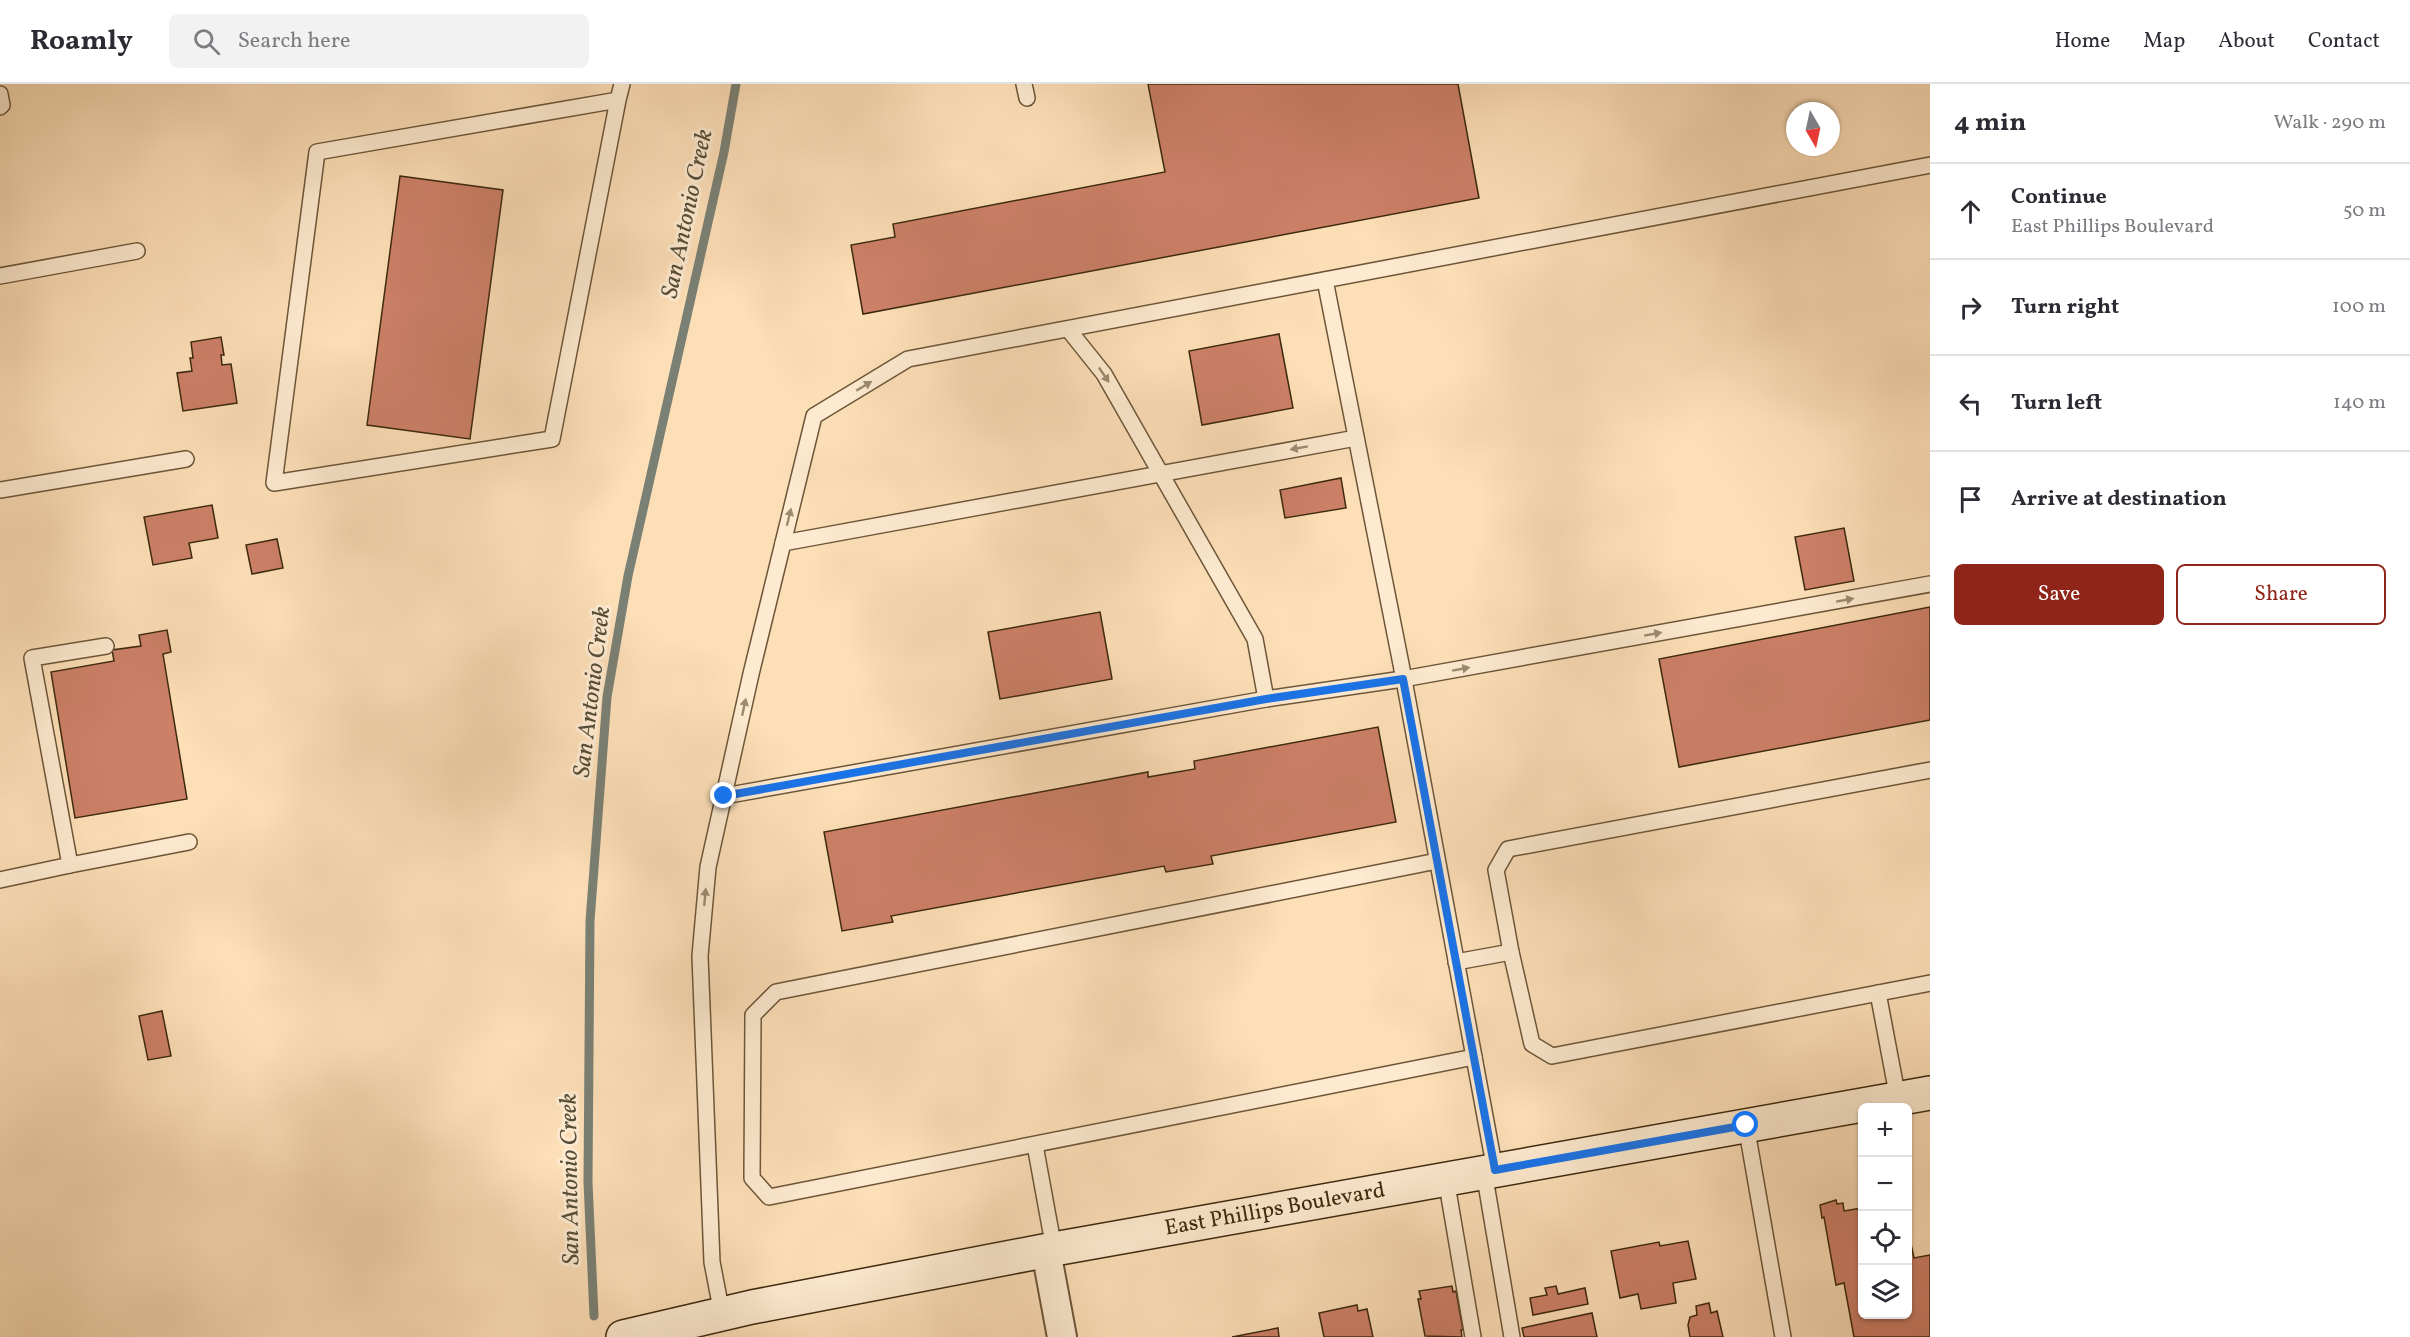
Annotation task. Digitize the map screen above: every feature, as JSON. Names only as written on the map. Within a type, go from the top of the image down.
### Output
[{"type":"street","name":"East Phillips Boulevard","points":[[623,1337],[722,1314],[1050,1250],[1930,1093]]},
{"type":"street","points":[[1050,1250],[1062,1337]]},
{"type":"lane","points":[[618,100],[317,152],[274,483],[552,439],[622,84]]},
{"type":"lane","points":[[0,94],[2,105],[0,107]]},
{"type":"lane","points":[[722,1314],[712,1262],[700,956],[708,867],[814,416],[908,359],[1930,165]]},
{"type":"lane","points":[[0,276],[137,251]]},
{"type":"lane","points":[[1325,280],[1474,1057],[1512,1337]]},
{"type":"lane","points":[[1068,329],[1104,374],[1255,639],[1266,699]]},
{"type":"lane","points":[[783,543],[1356,438]]},
{"type":"lane","points":[[0,490],[186,459]]},
{"type":"lane","points":[[724,796],[1266,699],[1403,679],[1930,584]]},
{"type":"lane","points":[[70,865],[32,658],[106,646]]},
{"type":"lane","points":[[1930,770],[1508,849],[1496,870],[1511,952],[1532,1044],[1552,1056],[1930,983]]},
{"type":"lane","points":[[0,880],[189,843]]},
{"type":"lane","points":[[1437,861],[776,992],[753,1015],[752,1178],[769,1197],[1474,1057]]},
{"type":"lane","points":[[1456,962],[1511,952]]},
{"type":"lane","points":[[1878,993],[1898,1099]]},
{"type":"lane","points":[[1746,1125],[1783,1337]]},
{"type":"lane","points":[[1035,1145],[1050,1250]]},
{"type":"lane","points":[[1446,1179],[1473,1337]]},
{"type":"building","points":[[1148,84],[1458,84],[1479,198],[863,314],[851,245],[895,237],[893,224],[1165,172]]},
{"type":"building","points":[[400,176],[503,190],[470,439],[367,425]]},
{"type":"building","points":[[1279,334],[1293,408],[1202,425],[1189,351]]},
{"type":"building","points":[[221,337],[224,355],[221,355],[222,365],[231,364],[237,403],[183,411],[177,373],[192,371],[191,342]]},
{"type":"building","points":[[1341,478],[1346,508],[1285,518],[1280,490]]},
{"type":"building","points":[[212,505],[218,538],[189,543],[192,558],[153,565],[144,517]]},
{"type":"building","points":[[1844,528],[1854,581],[1805,590],[1795,537]]},
{"type":"building","points":[[277,539],[283,568],[252,574],[246,545]]},
{"type":"building","points":[[1930,607],[1930,720],[1679,767],[1659,659]]},
{"type":"building","points":[[1100,612],[1112,679],[1000,699],[988,632]]},
{"type":"building","points":[[167,630],[171,652],[163,654],[187,799],[75,818],[51,672],[114,661],[112,650],[141,646],[139,635]]},
{"type":"building","points":[[1378,727],[1396,822],[1211,856],[1213,864],[1166,872],[1164,866],[891,916],[893,922],[842,931],[824,832],[1148,772],[1148,777],[1195,769],[1194,761]]},
{"type":"building","points":[[162,1011],[171,1056],[148,1060],[139,1016]]},
{"type":"building","points":[[1836,1200],[1837,1204],[1843,1203],[1844,1211],[1858,1209],[1858,1319],[1912,1319],[1912,1249],[1914,1258],[1930,1255],[1930,1337],[1854,1337],[1844,1283],[1836,1285],[1820,1205]]},
{"type":"building","points":[[1688,1241],[1696,1279],[1673,1283],[1676,1303],[1641,1309],[1638,1294],[1620,1298],[1611,1251],[1659,1242],[1660,1246]]},
{"type":"building","points":[[1452,1286],[1453,1292],[1456,1291],[1463,1330],[1461,1330],[1462,1337],[1425,1336],[1418,1299],[1421,1299],[1419,1291]]},
{"type":"building","points":[[1556,1286],[1558,1294],[1585,1288],[1588,1304],[1533,1315],[1530,1298],[1547,1295],[1545,1288]]},
{"type":"building","points":[[1709,1303],[1711,1313],[1717,1311],[1723,1337],[1690,1337],[1688,1325],[1690,1317],[1697,1315],[1696,1306]]},
{"type":"building","points":[[1357,1305],[1358,1311],[1367,1309],[1373,1337],[1324,1337],[1319,1313]]},
{"type":"building","points":[[1592,1313],[1597,1337],[1524,1337],[1522,1328]]},
{"type":"building","points":[[1278,1328],[1279,1337],[1232,1337]]},
{"type":"waterway","name":"San Antonio Creek","points":[[594,1316],[588,1182],[590,921],[607,697],[628,576],[724,152],[736,84]]},
{"type":"route","points":[[724,796],[1266,699],[1403,679],[1495,1170],[1746,1125]]}]
